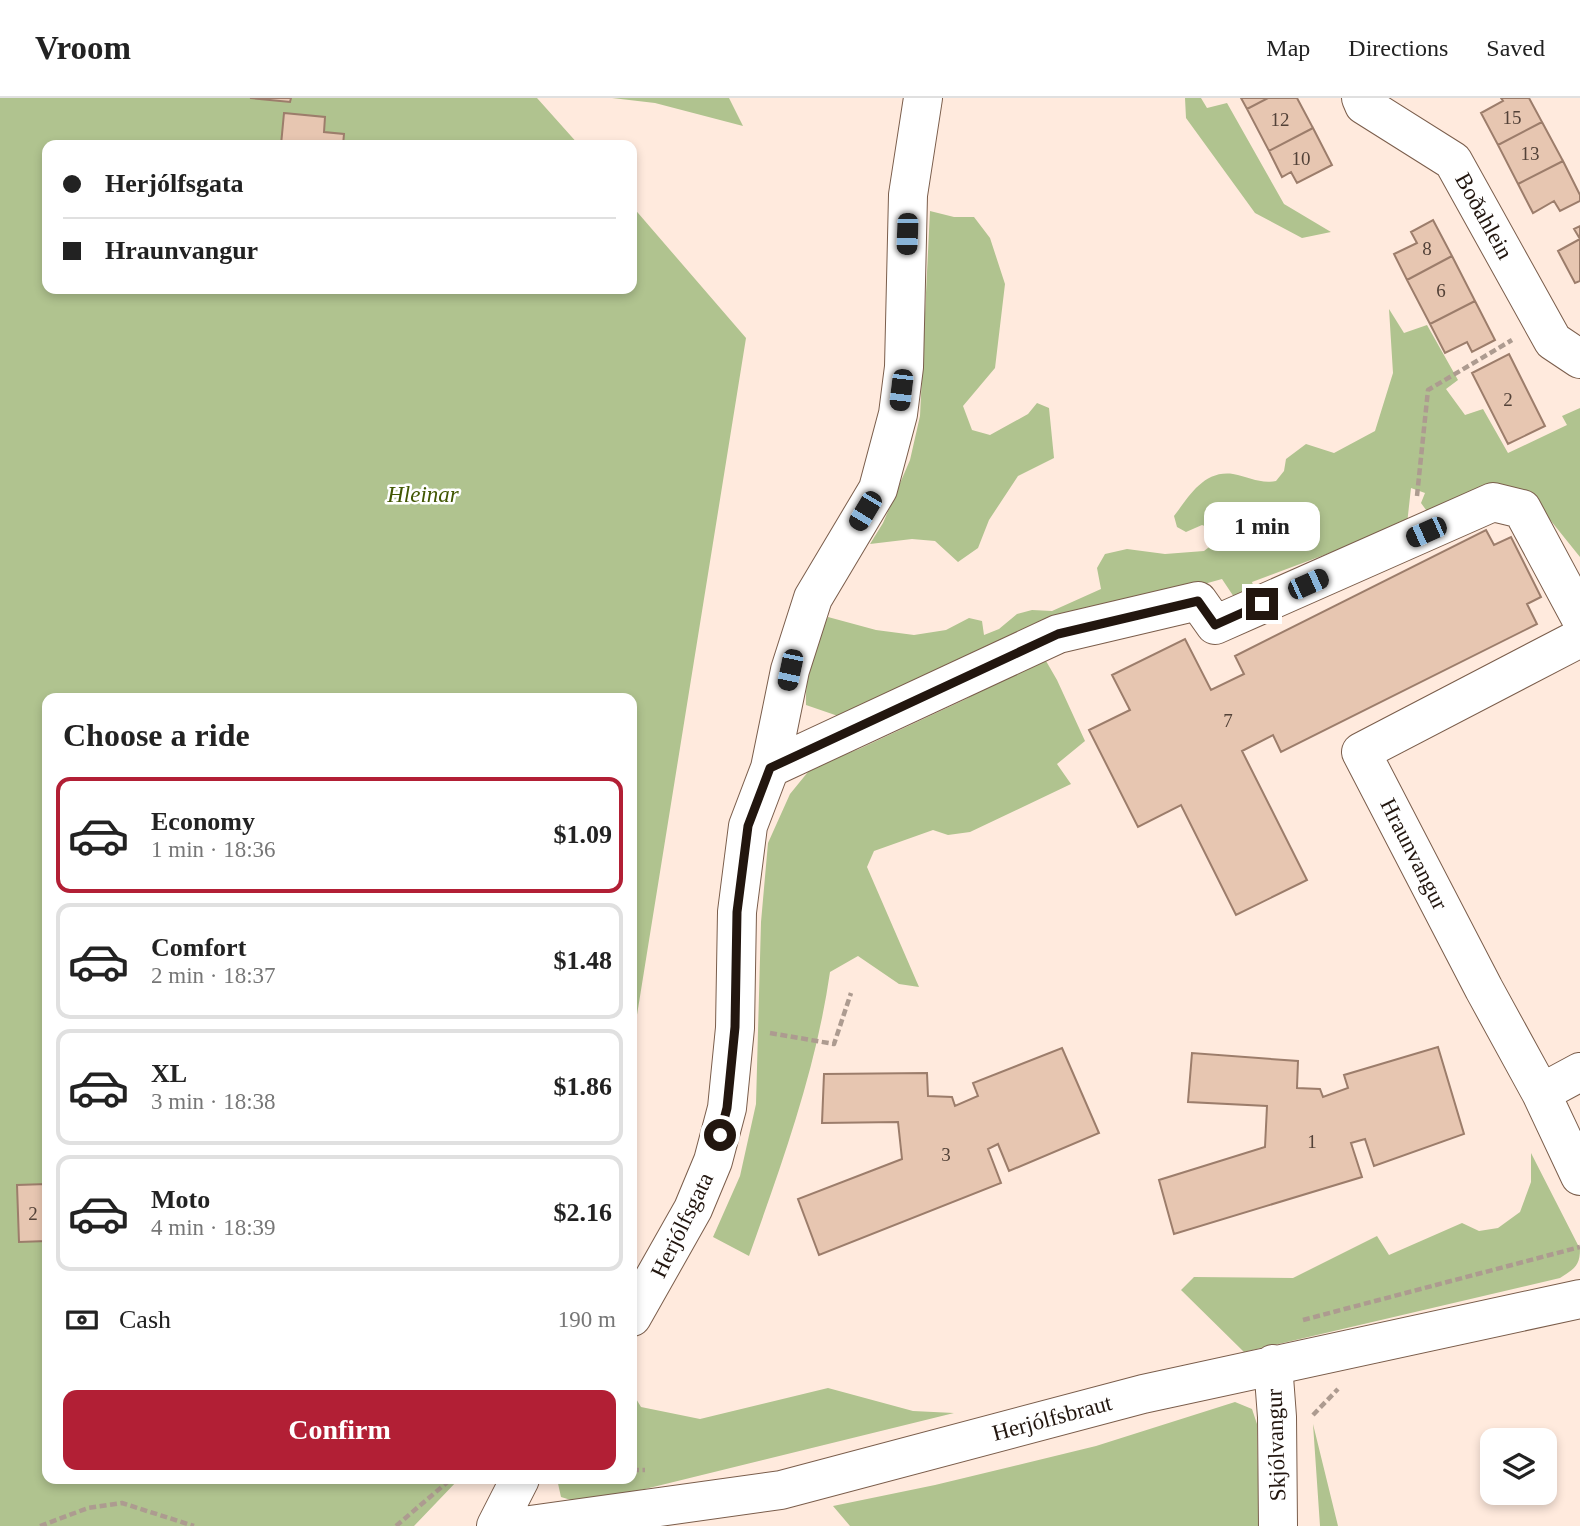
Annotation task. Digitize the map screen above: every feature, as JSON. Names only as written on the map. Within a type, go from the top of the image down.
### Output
[{"type":"street","name":"Herjólfsgata","points":[[637,1308],[693,1209],[713,1161],[727,1108],[735,1027],[737,912],[748,826],[770,768],[790,670],[813,598],[878,489],[898,414],[904,367],[908,195],[923,98]]},
{"type":"street","name":"Boðahlein","points":[[1361,98],[1364,105],[1453,161],[1553,341],[1580,359]]},
{"type":"street","points":[[770,768],[1058,634],[1198,601],[1215,625],[1493,502],[1522,509],[1580,617]]},
{"type":"street","name":"Hraunvangur","points":[[1580,638],[1361,752],[1541,1093],[1580,1175]]},
{"type":"street","points":[[1541,1093],[1580,1072]]},
{"type":"street","name":"Herjólfsbraut","points":[[523,1526],[781,1490],[1143,1394],[1580,1299]]},
{"type":"street","name":"Skjólvangur","points":[[1273,1364],[1277,1417],[1278,1526]]},
{"type":"street","points":[[496,1526],[517,1484]]},
{"type":"path","points":[[1426,532],[1416,506],[1428,390],[1543,321]]},
{"type":"path","points":[[735,1027],[834,1044],[851,993]]},
{"type":"path","points":[[1310,1422],[1313,1413],[1341,1385],[1341,1376],[1321,1315]]},
{"type":"path","points":[[396,1526],[445,1484]]},
{"type":"path","points":[[40,1526],[88,1508],[122,1503],[194,1526]]},
{"type":"green space","name":"Hleinar","points":[[0,98],[537,98],[575,140],[42,140],[42,294],[637,294],[637,212],[746,338],[637,1015],[637,693],[42,693],[42,1484],[454,1484],[414,1526],[0,1526]]},
{"type":"green space","points":[[612,98],[729,98],[743,126],[655,103]]},
{"type":"green space","points":[[1185,98],[1201,98],[1207,108],[1227,103],[1284,204],[1331,232],[1302,238],[1255,213],[1186,118]]},
{"type":"green space","points":[[930,211],[954,217],[974,217],[990,238],[1005,284],[995,368],[963,406],[972,430],[990,435],[1028,414],[1037,403],[1049,408],[1054,458],[1018,476],[989,520],[978,548],[958,562],[935,541],[912,539],[870,544],[883,523],[910,460],[920,416]]},
{"type":"green space","points":[[1389,309],[1404,333],[1427,325],[1458,380],[1446,389],[1465,415],[1483,409],[1508,453],[1567,425],[1562,416],[1580,408],[1580,557],[1543,511],[1429,514],[1421,503],[1425,493],[1411,488],[1407,524],[1252,582],[1257,596],[1238,603],[1222,579],[1064,623],[838,716],[806,705],[811,660],[828,617],[876,630],[914,635],[946,630],[969,618],[982,621],[984,635],[999,629],[1017,614],[1032,610],[1052,611],[1101,589],[1097,568],[1105,554],[1127,549],[1165,554],[1204,551],[1218,540],[1212,529],[1202,525],[1186,532],[1177,527],[1174,516],[1191,493],[1205,481],[1213,476],[1233,474],[1265,482],[1276,481],[1284,471],[1286,459],[1306,444],[1334,453],[1375,431],[1393,373]]},
{"type":"green space","points":[[1042,654],[1085,741],[1057,764],[1071,784],[970,832],[948,835],[933,830],[874,851],[867,867],[919,987],[899,984],[858,956],[830,972],[807,1080],[749,1256],[713,1237],[740,1176],[756,1104],[761,922],[768,843],[790,794],[812,767],[859,749],[966,699]]},
{"type":"green space","points":[[1531,1153],[1580,1249],[1575,1266],[1560,1278],[1244,1352],[1181,1290],[1194,1277],[1293,1278],[1377,1236],[1389,1255],[1462,1223],[1479,1231],[1498,1228],[1520,1212],[1531,1182]]},
{"type":"green space","points":[[828,1388],[913,1411],[954,1413],[584,1504],[561,1497],[558,1484],[637,1484],[637,1400],[641,1407],[700,1419]]},
{"type":"green space","points":[[1235,1402],[1252,1409],[1257,1424],[1259,1526],[850,1526],[833,1506],[935,1485],[1096,1446]]},
{"type":"green space","points":[[1313,1424],[1338,1526],[1320,1526]]},
{"type":"building","points":[[250,98],[291,98],[290,102]]},
{"type":"building","points":[[1241,98],[1268,98],[1247,109]]},
{"type":"building","points":[[1268,98],[1297,98],[1313,128],[1269,151],[1247,109]]},
{"type":"building","points":[[1501,98],[1529,98],[1542,122],[1498,145],[1481,113],[1503,101]]},
{"type":"building","points":[[284,113],[325,117],[324,132],[344,134],[343,140],[281,140]]},
{"type":"building","points":[[1542,122],[1563,161],[1518,184],[1498,145]]},
{"type":"building","points":[[1313,128],[1332,165],[1297,183],[1291,172],[1282,177],[1269,151]]},
{"type":"building","points":[[1563,161],[1580,195],[1580,201],[1560,211],[1554,201],[1533,213],[1518,184]]},
{"type":"building","points":[[1433,220],[1452,256],[1407,280],[1394,254],[1417,243],[1411,232]]},
{"type":"building","points":[[1580,226],[1580,239],[1574,229]]},
{"type":"building","points":[[1580,239],[1580,281],[1575,283],[1558,251]]},
{"type":"building","points":[[1452,256],[1475,301],[1430,324],[1407,280]]},
{"type":"building","points":[[1475,301],[1495,340],[1472,352],[1467,342],[1445,353],[1430,324]]},
{"type":"building","points":[[1509,354],[1545,426],[1508,444],[1472,373]]},
{"type":"building","points":[[1486,530],[1494,545],[1511,537],[1541,597],[1527,604],[1537,624],[1281,752],[1273,735],[1242,751],[1307,880],[1236,915],[1181,805],[1138,827],[1089,730],[1130,710],[1112,675],[1185,639],[1211,690],[1244,674],[1235,656]]},
{"type":"building","points":[[1438,1047],[1464,1134],[1374,1166],[1365,1139],[1351,1143],[1362,1177],[1174,1234],[1159,1180],[1265,1147],[1267,1106],[1188,1102],[1192,1053],[1298,1061],[1297,1088],[1320,1089],[1323,1097],[1348,1088],[1344,1075]]},
{"type":"building","points":[[1062,1048],[1099,1133],[1009,1171],[998,1144],[988,1149],[1001,1183],[819,1255],[798,1199],[902,1159],[898,1122],[822,1123],[824,1074],[927,1073],[928,1096],[952,1097],[955,1106],[978,1096],[973,1083]]},
{"type":"building","points":[[42,1184],[42,1241],[19,1242],[17,1185]]},
{"type":"route","points":[[720,1135],[727,1108],[735,1027],[737,912],[748,826],[770,768],[1058,634],[1198,601],[1215,625],[1262,604]]}]
